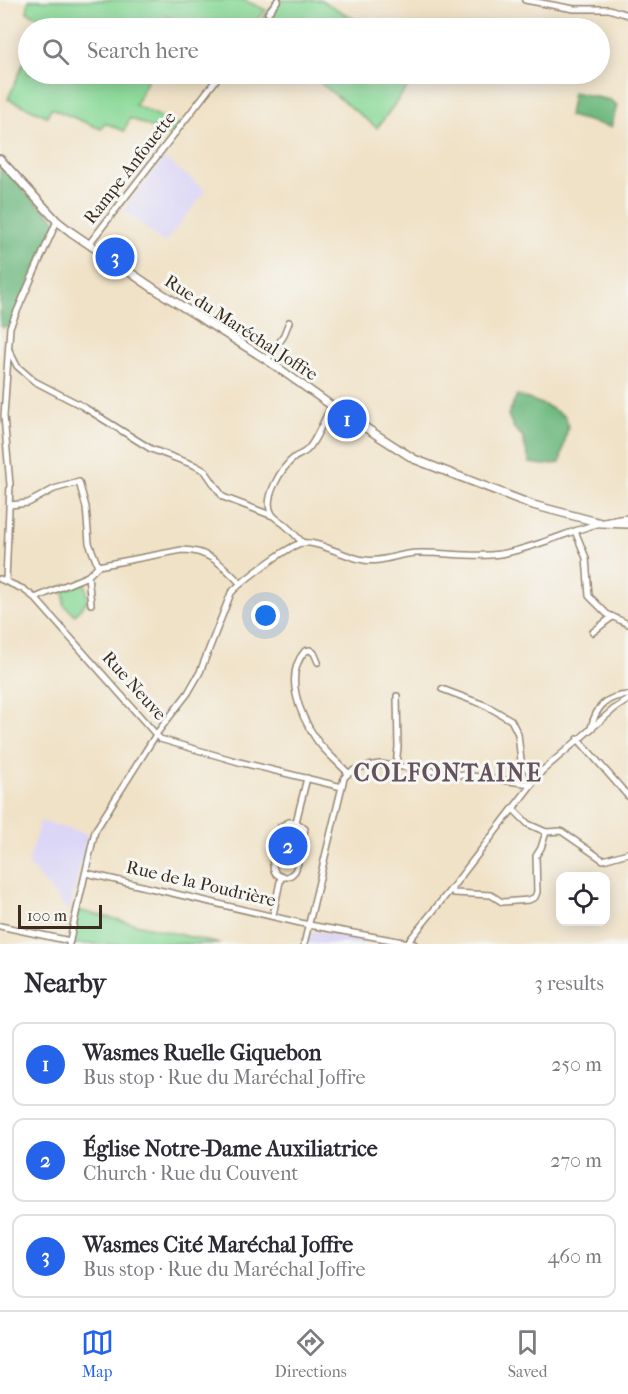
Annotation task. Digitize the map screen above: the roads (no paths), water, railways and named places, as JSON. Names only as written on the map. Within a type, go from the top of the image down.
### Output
[{"type":"street","points":[[268,12],[278,0]]},
{"type":"street","points":[[525,0],[574,9],[593,6],[628,15]]},
{"type":"street","name":"Rampe Anfouette","points":[[89,244],[213,84]]},
{"type":"street","name":"Rue du Maréchal Joffre","points":[[0,159],[57,220],[89,244],[414,459],[533,505],[601,523],[628,524]]},
{"type":"street","points":[[3,580],[10,505],[4,416],[9,373],[8,338],[10,327],[57,220]]},
{"type":"street","points":[[267,360],[283,337],[289,322]]},
{"type":"street","points":[[0,334],[8,338]]},
{"type":"street","points":[[7,346],[17,366],[34,381],[82,406],[151,449],[205,471],[223,497],[273,516],[286,525],[303,543],[324,547],[347,557],[379,561],[393,559],[407,553],[468,556],[500,554],[601,523],[628,518]]},
{"type":"street","points":[[273,516],[270,512],[271,495],[276,481],[294,458],[307,450],[316,439],[319,427],[332,406]]},
{"type":"street","points":[[10,505],[27,502],[54,489],[79,482],[86,507],[89,543],[98,566]]},
{"type":"street","points":[[0,484],[10,485]]},
{"type":"street","points":[[575,531],[586,558],[589,596],[597,606],[612,617],[628,624]]},
{"type":"street","points":[[0,926],[70,942],[95,831],[157,733],[188,693],[200,672],[231,593],[240,583],[303,543]]},
{"type":"street","points":[[35,598],[88,576],[98,566],[152,557],[168,551],[196,550],[221,564],[240,583]]},
{"type":"street","points":[[88,576],[91,604]]},
{"type":"street","name":"Rue Neuve","points":[[3,580],[23,589],[35,598],[160,739],[342,787]]},
{"type":"street","points":[[593,632],[612,617]]},
{"type":"street","points":[[318,662],[310,650],[300,656],[295,673],[297,702],[316,739],[348,773]]},
{"type":"street","points":[[442,689],[487,706],[511,720],[518,734],[521,761],[533,782]]},
{"type":"street","points":[[591,728],[594,715],[601,705],[613,697],[628,695]]},
{"type":"street","points":[[396,765],[397,696]]},
{"type":"street","points":[[411,943],[542,771],[614,709],[628,700]]},
{"type":"street","points":[[578,739],[628,796]]},
{"type":"street","points":[[304,944],[344,778],[348,773],[363,766],[396,765],[533,782]]},
{"type":"street","points":[[296,822],[307,778]]},
{"type":"street","points":[[513,809],[528,824],[546,832],[561,831],[603,860],[628,854]]},
{"type":"street","points":[[289,822],[296,822],[305,829],[295,871],[288,877],[281,877],[275,874],[271,865],[281,826],[289,822]]},
{"type":"street","points":[[452,889],[454,893],[491,895],[502,902],[529,900],[535,897],[537,892],[536,856],[546,832]]},
{"type":"street","name":"Rue de la Poudrière","points":[[86,873],[309,925],[411,943]]},
{"type":"street","points":[[273,915],[281,877]]},
{"type":"place","name":"Wasmes Cité Maréchal Joffre","points":[[115,257]]},
{"type":"place","name":"Wasmes Ruelle Giquebon","points":[[347,419]]},
{"type":"place","name":"Église Notre-Dame Auxiliatrice","points":[[288,846]]},
{"type":"district","name":"COLFONTAINE","points":[[448,773]]}]
